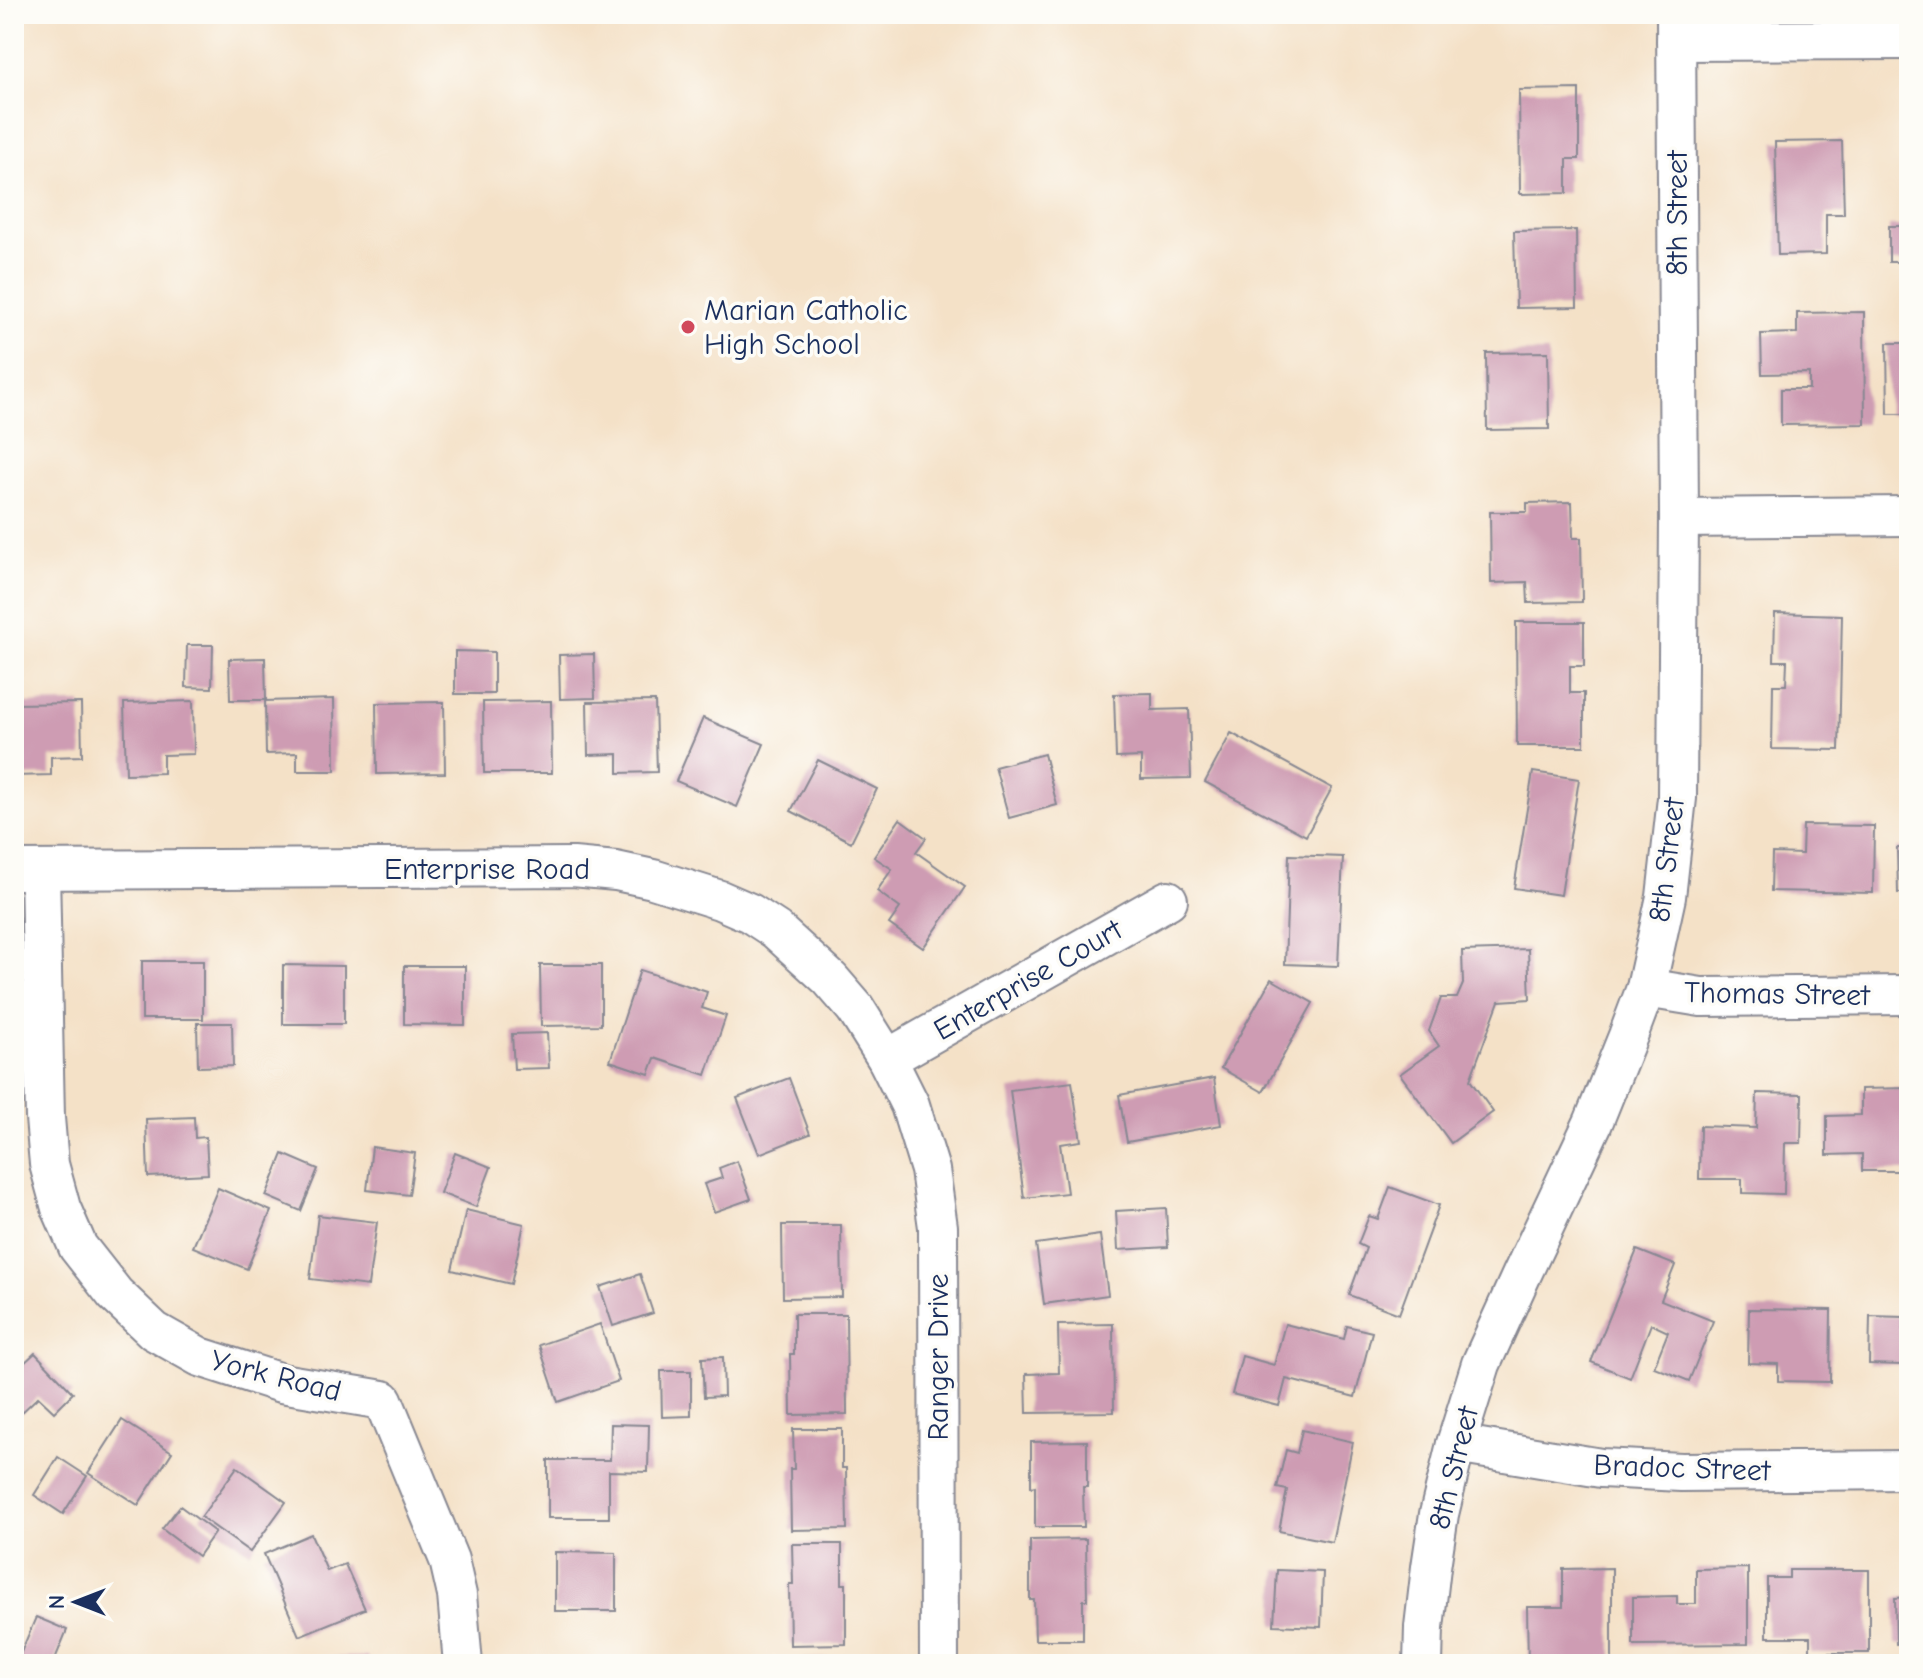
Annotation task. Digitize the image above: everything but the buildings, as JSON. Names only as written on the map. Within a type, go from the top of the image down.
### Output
[{"type":"street","points":[[1676,28],[1909,40]]},
{"type":"street","name":"8th Street","points":[[1423,1664],[1424,1627],[1439,1514],[1456,1444],[1481,1364],[1593,1123],[1646,988],[1666,897],[1677,798],[1676,28]]},
{"type":"street","points":[[1679,518],[1909,516]]},
{"type":"street","name":"Enterprise Road","points":[[27,870],[573,867],[641,876],[720,900],[750,913],[776,930],[855,1008],[887,1059]]},
{"type":"street","name":"York Road","points":[[27,870],[49,1164],[61,1208],[78,1247],[115,1294],[154,1331],[200,1357],[281,1383],[383,1400],[449,1560],[457,1595],[463,1664]]},
{"type":"street","name":"Enterprise Court","points":[[887,1059],[1168,900]]},
{"type":"street","name":"Thomas Street","points":[[1646,988],[1701,997],[1909,995]]},
{"type":"street","name":"Ranger Drive","points":[[887,1059],[910,1105],[930,1170],[938,1227],[939,1664]]},
{"type":"street","name":"Bradoc Street","points":[[1456,1444],[1601,1468],[1681,1472],[1909,1470]]},
{"type":"place","name":"Marian Catholic High School","points":[[688,327]]}]
